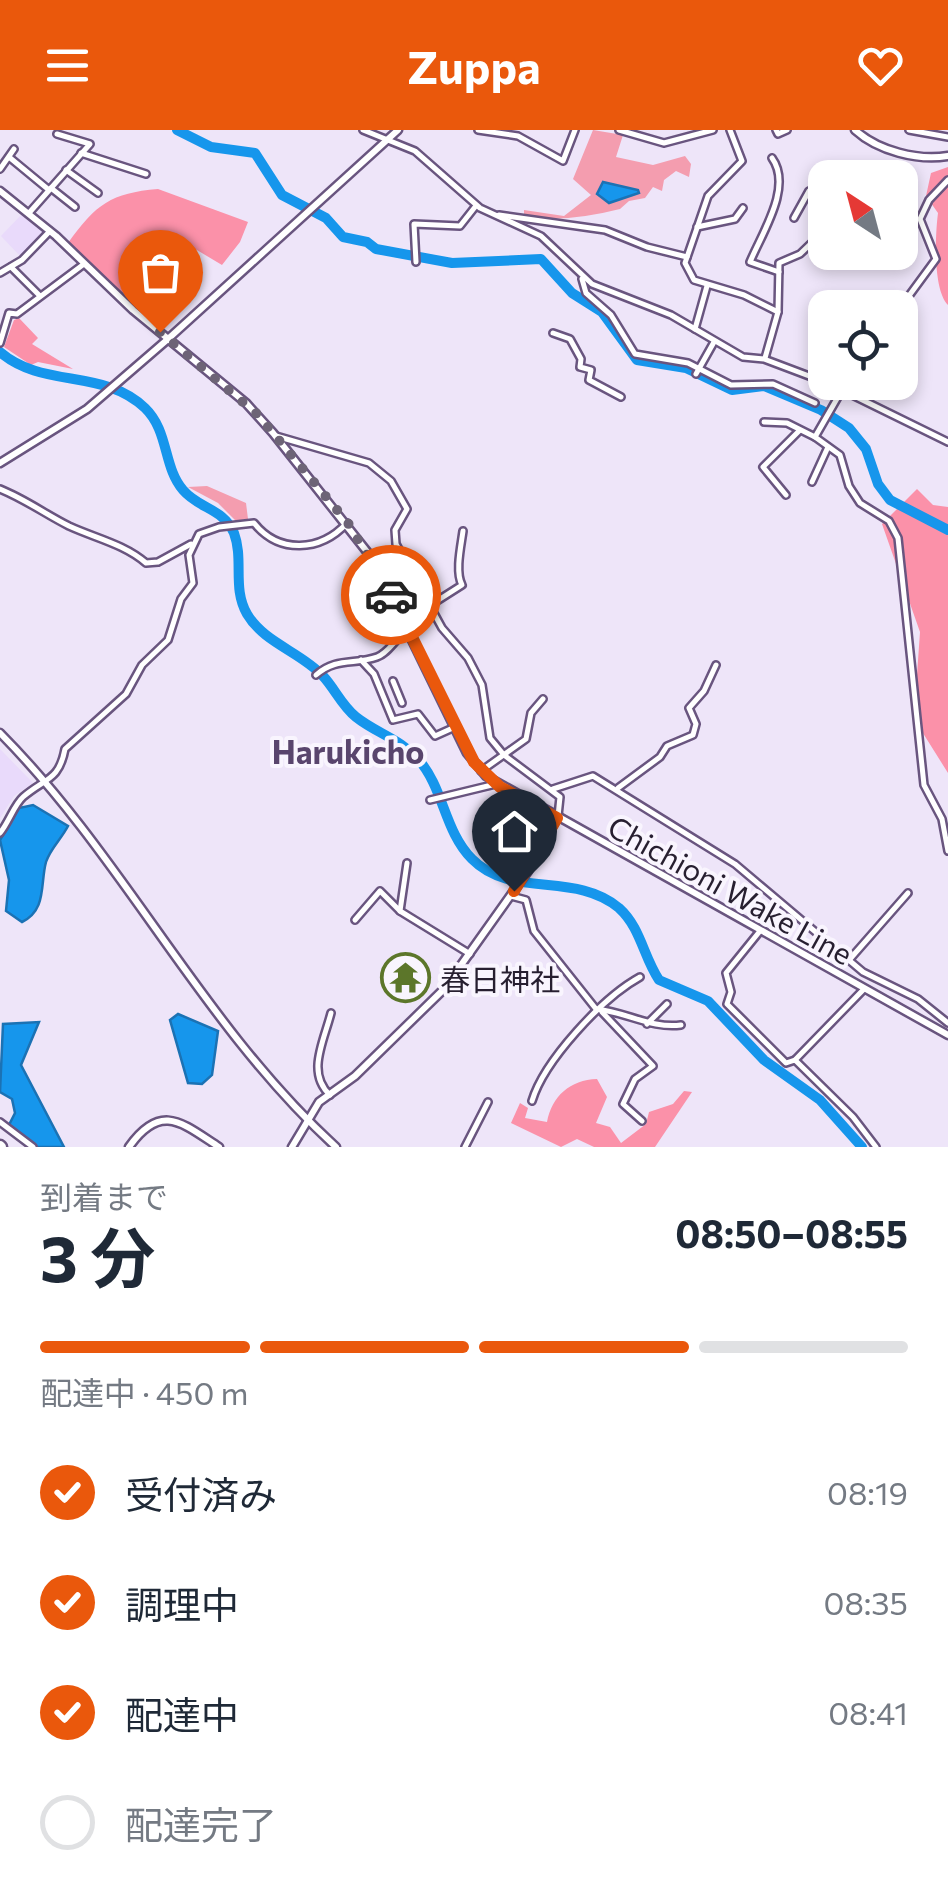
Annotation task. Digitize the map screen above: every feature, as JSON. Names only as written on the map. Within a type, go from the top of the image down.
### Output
[{"type":"main road","points":[[0,463],[110,391],[398,130]]},
{"type":"main road","points":[[855,130],[884,148],[920,156],[948,156]]},
{"type":"main road","name":"Chichioni Wake Line","points":[[0,191],[246,402],[276,436],[348,523],[386,586],[455,727],[481,771],[496,784],[948,1035]]},
{"type":"main road","points":[[0,732],[48,781],[95,841],[177,964],[336,1147]]},
{"type":"main road","points":[[292,1147],[313,1110],[429,1005],[528,871],[557,818]]},
{"type":"main road","points":[[129,1147],[152,1123],[167,1119],[181,1121],[220,1147]]},
{"type":"street","points":[[363,130],[415,150],[476,206],[541,236],[582,279],[694,328],[742,358],[764,359],[808,375]]},
{"type":"street","points":[[478,130],[520,133],[562,163],[575,130]]},
{"type":"street","points":[[619,130],[664,144],[714,130]]},
{"type":"street","points":[[730,130],[742,161],[712,191],[687,257],[689,276],[708,286],[744,294],[778,312]]},
{"type":"street","points":[[776,130],[778,134],[787,130]]},
{"type":"street","points":[[909,130],[948,138]]},
{"type":"street","points":[[29,213],[90,144],[57,134]]},
{"type":"street","points":[[0,170],[14,150]]},
{"type":"street","points":[[82,153],[146,174]]},
{"type":"street","points":[[9,157],[75,207]]},
{"type":"street","points":[[772,158],[779,173],[776,207],[750,262],[779,272]]},
{"type":"street","points":[[66,170],[98,193]]},
{"type":"street","points":[[913,290],[936,259],[920,219],[929,200],[948,180]]},
{"type":"street","points":[[794,218],[808,191]]},
{"type":"street","points":[[416,262],[414,224],[460,226],[476,206]]},
{"type":"street","points":[[696,227],[735,220],[743,208]]},
{"type":"street","points":[[491,213],[606,230],[647,248],[687,257]]},
{"type":"street","points":[[0,273],[50,230]]},
{"type":"street","points":[[764,359],[778,312],[783,260],[808,246]]},
{"type":"street","points":[[0,344],[9,313],[17,314],[84,264]]},
{"type":"street","points":[[11,267],[40,296]]},
{"type":"street","points":[[582,279],[586,293],[610,315],[635,354],[698,371],[723,383],[774,384],[815,403]]},
{"type":"street","points":[[694,328],[708,286]]},
{"type":"street","points":[[553,333],[570,339],[580,368],[591,370],[589,380],[621,398]]},
{"type":"street","points":[[698,371],[714,342]]},
{"type":"street","points":[[815,437],[836,400]]},
{"type":"street","points":[[862,400],[948,442]]},
{"type":"street","points":[[764,422],[788,423],[828,447],[845,462],[849,486],[860,504],[889,522],[898,538],[924,785],[942,819],[948,850]]},
{"type":"street","points":[[786,495],[763,467],[799,430]]},
{"type":"street","points":[[276,436],[313,451],[346,454],[369,463],[391,481],[407,509],[394,537],[429,606],[482,685],[487,732],[504,755],[552,789],[562,806],[557,818]]},
{"type":"street","points":[[812,482],[828,447]]},
{"type":"street","points":[[0,488],[43,507],[66,524],[134,553],[146,563],[158,562],[192,544],[198,534],[218,526],[254,523],[268,540],[301,548],[334,537],[348,523]]},
{"type":"street","points":[[429,606],[462,585],[457,572],[464,551],[463,531]]},
{"type":"street","points":[[0,832],[20,800],[48,781],[64,763],[65,749],[126,694],[142,665],[168,640],[181,599],[194,584],[192,544]]},
{"type":"street","points":[[386,586],[417,581]]},
{"type":"street","points":[[316,675],[326,666],[384,653],[408,630]]},
{"type":"street","points":[[374,636],[400,635]]},
{"type":"street","points":[[362,660],[384,697],[391,720],[418,714],[435,736],[455,727]]},
{"type":"street","points":[[618,788],[660,757],[667,746],[693,735],[696,724],[689,708],[704,691],[716,666]]},
{"type":"street","points":[[393,681],[402,703]]},
{"type":"street","points":[[384,697],[398,692]]},
{"type":"street","points":[[481,771],[526,739],[530,713],[543,700]]},
{"type":"street","points":[[426,724],[434,720]]},
{"type":"street","points":[[552,789],[594,776],[618,788],[736,864],[864,972],[918,999],[948,1023]]},
{"type":"street","points":[[432,800],[496,784]]},
{"type":"street","points":[[400,911],[407,863]]},
{"type":"street","points":[[355,920],[380,892],[400,911],[470,954]]},
{"type":"street","points":[[850,959],[908,893]]},
{"type":"street","points":[[512,894],[526,900],[534,931],[598,1009],[653,1066],[635,1079],[623,1104],[642,1121]]},
{"type":"street","points":[[760,931],[726,973],[732,992],[727,1004],[771,1053],[786,1063],[795,1060],[864,989]]},
{"type":"street","points":[[532,1101],[539,1077],[598,1009],[640,977]]},
{"type":"street","points":[[647,1024],[667,1004]]},
{"type":"street","points":[[598,1009],[647,1024],[681,1025]]},
{"type":"street","points":[[330,1094],[319,1084],[316,1073],[331,1013]]},
{"type":"street","points":[[795,1060],[853,1117],[876,1147]]},
{"type":"street","points":[[465,1147],[488,1102]]},
{"type":"street","points":[[0,1122],[34,1147]]},
{"type":"shaded area","points":[[593,130],[623,135],[616,157],[653,165],[685,156],[691,164],[689,177],[676,171],[664,180],[662,191],[653,187],[645,198],[629,201],[620,209],[573,218],[524,217],[524,210],[564,216],[591,195],[573,179]]},
{"type":"shaded area","points":[[948,167],[948,305],[937,275],[938,213],[926,196],[931,173]]},
{"type":"shaded area","points":[[158,189],[248,222],[240,242],[222,265],[165,231],[158,234],[172,258],[165,281],[141,293],[121,293],[68,243],[106,203]]},
{"type":"shaded area","points":[[24,212],[46,231],[22,258],[1,236]]},
{"type":"shaded area","points":[[19,318],[38,338],[32,344],[73,369],[38,362],[31,365],[4,347],[14,320]]},
{"type":"shaded area","points":[[207,486],[246,503],[248,519],[236,521],[218,503],[188,487]]},
{"type":"shaded area","points":[[917,489],[933,505],[948,507],[948,773],[921,730],[916,689],[920,632],[882,524]]},
{"type":"shaded area","points":[[0,749],[33,783],[14,796],[0,818]]},
{"type":"shaded area","points":[[597,1079],[607,1097],[596,1123],[610,1127],[621,1143],[646,1124],[649,1112],[673,1104],[684,1091],[692,1092],[655,1147],[594,1147],[577,1139],[561,1147],[511,1123],[520,1103],[528,1108],[525,1118],[547,1122],[553,1104],[564,1091],[578,1082]]},
{"type":"water","points":[[603,182],[639,193],[609,203],[597,194]]},
{"type":"water","points":[[33,805],[68,826],[46,862],[39,904],[22,922],[6,911],[9,880],[0,840],[19,808]]},
{"type":"water","points":[[178,1014],[218,1031],[212,1075],[202,1084],[188,1083],[170,1020]]},
{"type":"water","points":[[39,1022],[21,1065],[64,1147],[37,1147],[9,1125],[15,1113],[12,1099],[0,1092],[3,1024]]},
{"type":"waterway","points":[[177,130],[211,147],[255,153],[282,195],[326,218],[343,237],[367,242],[376,249],[452,263],[541,259],[572,293],[602,312],[637,360],[686,368],[732,390],[764,386],[821,410],[849,428],[866,449],[878,484],[890,500],[948,530]]},
{"type":"waterway","points":[[0,352],[35,371],[111,388],[145,408],[158,427],[172,471],[183,490],[224,518],[234,533],[240,594],[254,624],[314,668],[356,717],[418,759],[427,770],[455,836],[472,859],[505,878],[583,890],[619,908],[632,924],[659,980],[708,1001],[764,1060],[820,1100],[862,1147]]},
{"type":"way so far","points":[[160,332],[257,414],[348,523],[391,595]]},
{"type":"place","name":"春日神社","points":[[405,978]]},
{"type":"district","name":"Harukicho","points":[[348,751]]},
{"type":"route","points":[[391,595],[474,762],[500,787],[557,818],[514,891]]}]
